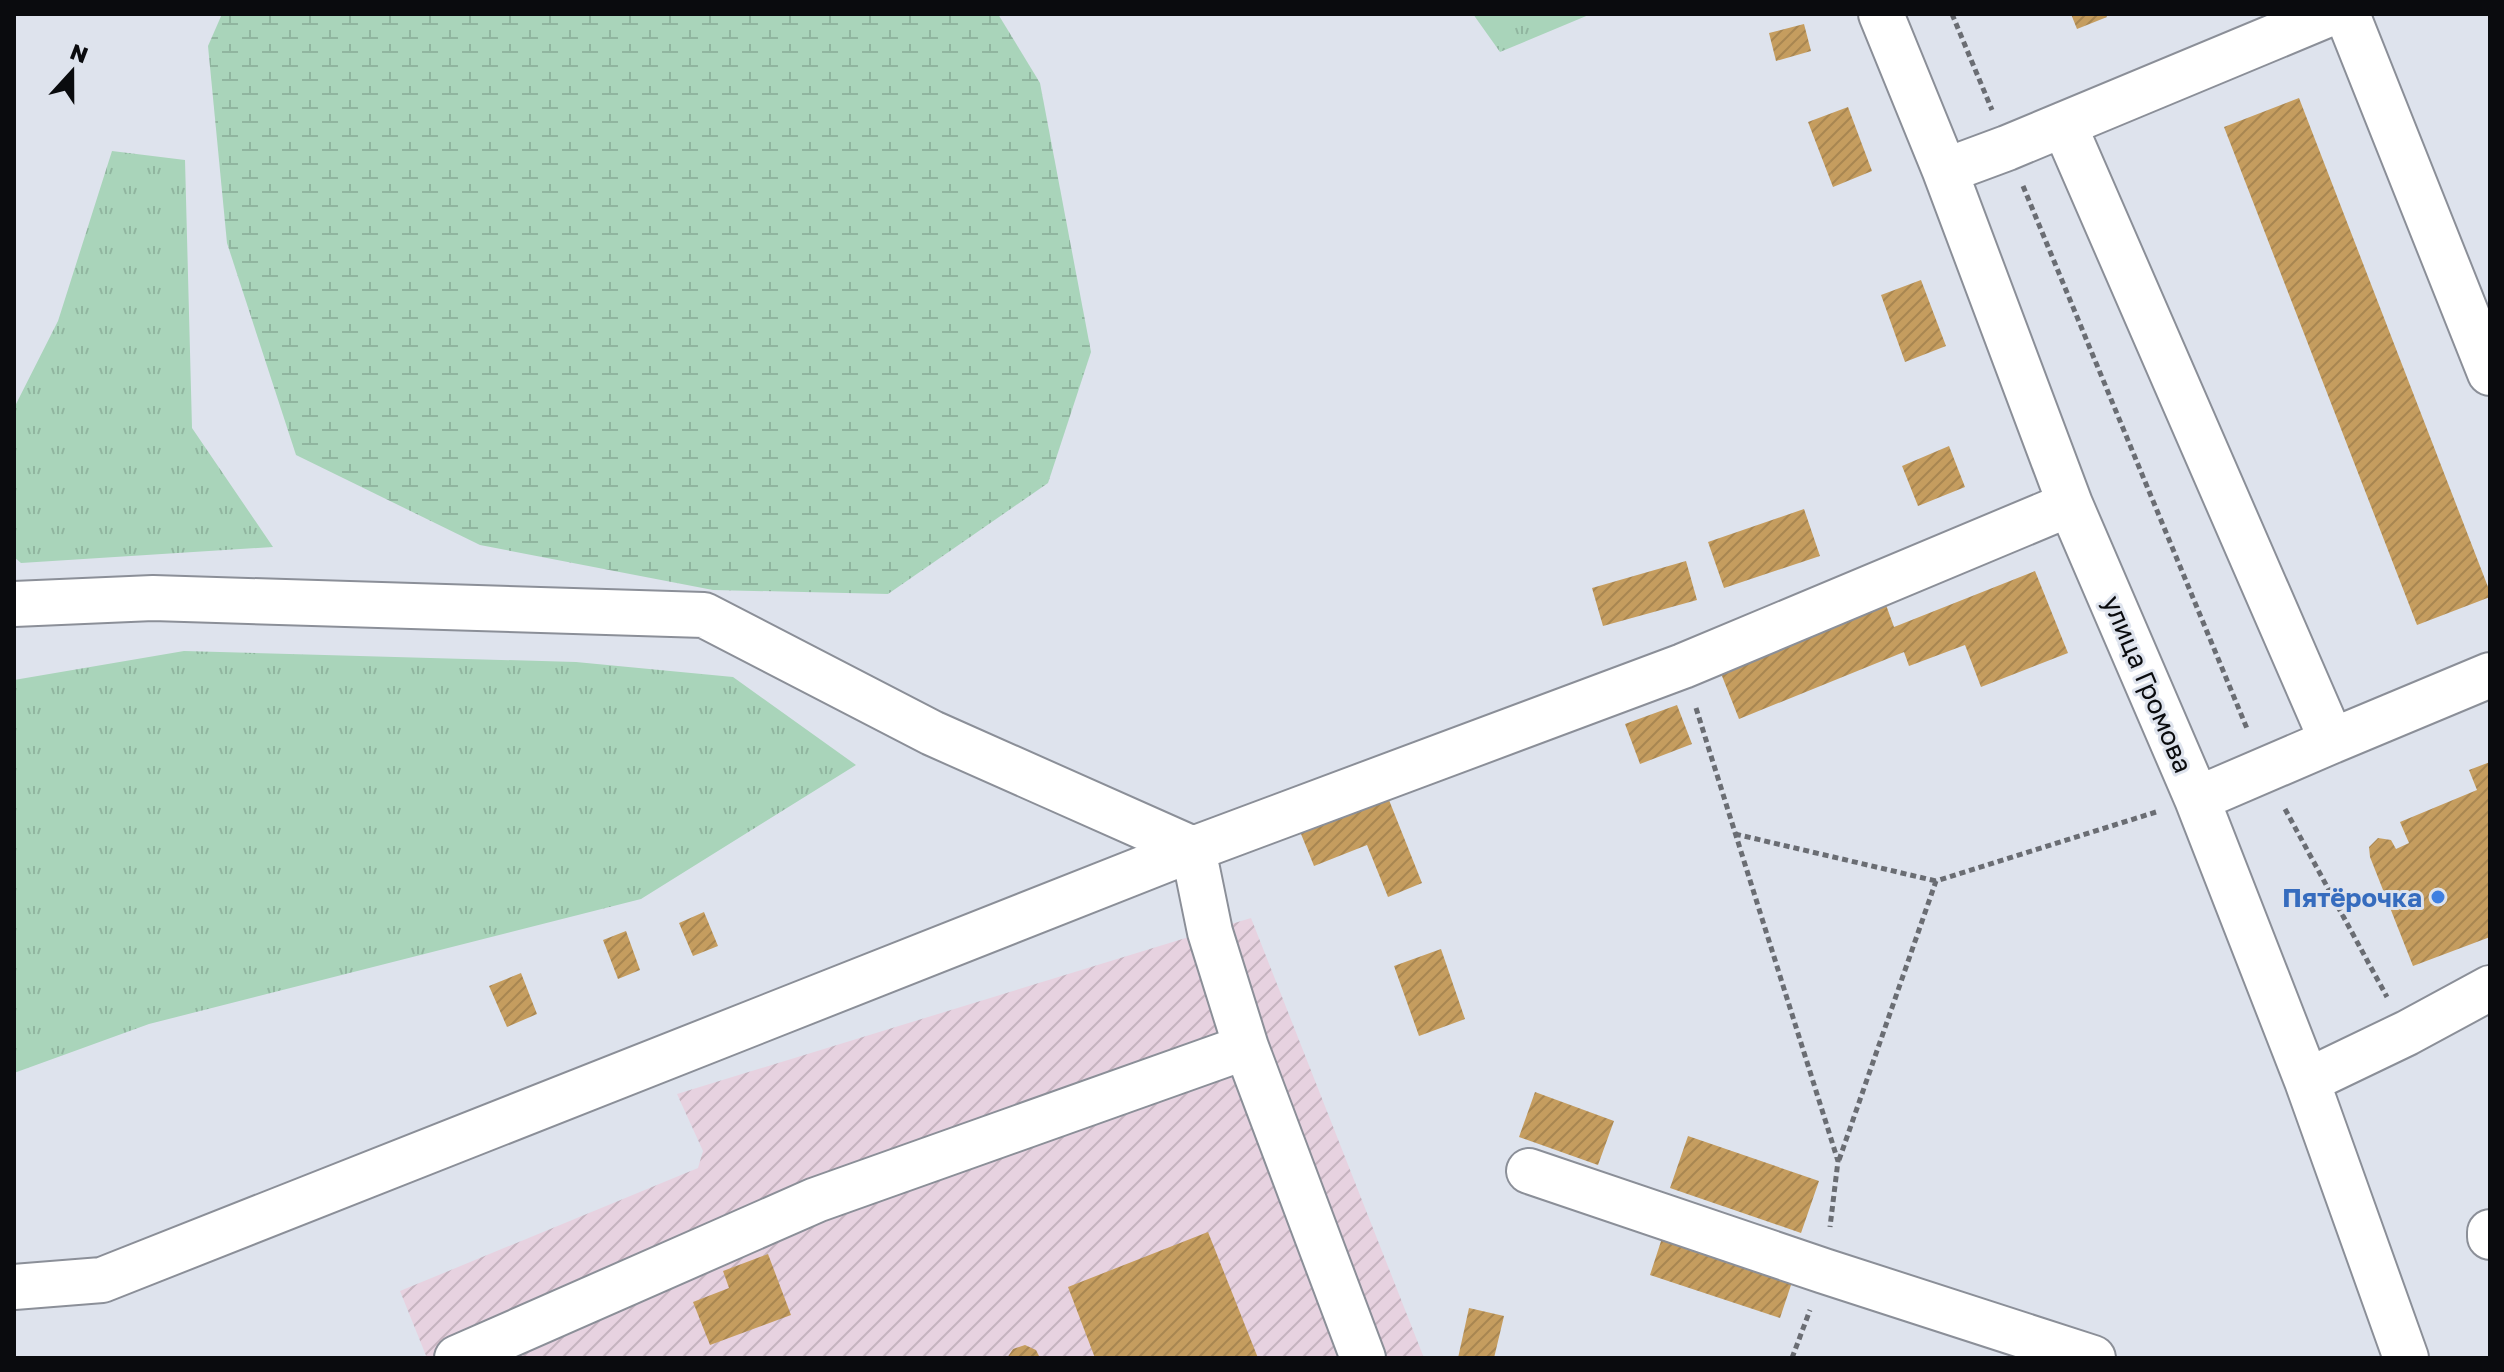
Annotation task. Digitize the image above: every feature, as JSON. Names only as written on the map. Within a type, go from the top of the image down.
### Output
[{"type":"street","name":"улица Громова","points":[[1881,14],[1945,171],[2070,504],[2197,799],[2307,1081],[2406,1358]]},
{"type":"street","points":[[1945,171],[2064,125],[2329,14]]},
{"type":"street","points":[[2347,14],[2490,373]]},
{"type":"street","points":[[2064,125],[2332,741]]},
{"type":"street","points":[[14,1287],[102,1280],[1193,849],[1683,666],[2070,504]]},
{"type":"street","points":[[14,604],[153,598],[704,615],[932,733],[1193,849]]},
{"type":"street","points":[[2197,799],[2490,675]]},
{"type":"street","points":[[1193,849],[1210,932],[1246,1047],[1363,1358]]},
{"type":"street","points":[[2307,1081],[2407,1033],[2490,988]]},
{"type":"street","points":[[457,1358],[816,1200],[1246,1047]]},
{"type":"street","points":[[1529,1171],[2093,1358]]},
{"type":"path","points":[[1952,14],[2264,771],[2407,1033]]},
{"type":"path","points":[[1683,666],[1838,1161]]},
{"type":"path","points":[[1734,834],[1936,881],[2197,799]]},
{"type":"path","points":[[1792,1358],[1824,1271],[1838,1161],[1936,881]]},
{"type":"shaded area","points":[[1251,918],[1424,1358],[427,1358],[400,1291],[698,1168],[703,1151],[677,1094]]},
{"type":"green space","points":[[222,14],[998,14],[1040,83],[1091,352],[1048,483],[888,594],[713,590],[480,545],[296,455],[227,243],[208,46]]},
{"type":"green space","points":[[1473,14],[1591,14],[1500,52]]},
{"type":"green space","points":[[112,151],[185,160],[192,428],[273,547],[21,563],[14,557],[14,408],[58,321]]},
{"type":"green space","points":[[184,651],[576,662],[733,677],[856,765],[641,899],[149,1024],[14,1073],[14,680]]},
{"type":"building","points":[[2071,14],[2105,14],[2107,17],[2077,29]]},
{"type":"building","points":[[1804,24],[1811,51],[1776,61],[1769,33]]},
{"type":"building","points":[[2299,98],[2490,592],[2490,597],[2417,625],[2224,127]]},
{"type":"building","points":[[1848,107],[1872,171],[1833,187],[1808,122]]},
{"type":"building","points":[[1921,280],[1946,346],[1905,362],[1881,295]]},
{"type":"building","points":[[1949,446],[1965,487],[1918,506],[1902,466]]},
{"type":"building","points":[[1804,509],[1820,556],[1724,588],[1708,542]]},
{"type":"building","points":[[1686,561],[1697,600],[1603,626],[1592,588]]},
{"type":"building","points":[[2035,571],[2068,653],[1981,687],[1965,645],[1909,666],[1904,652],[1739,719],[1720,671],[1886,605],[1894,627]]},
{"type":"building","points":[[1677,705],[1692,744],[1640,764],[1625,724]]},
{"type":"building","name":"Пятёрочка","points":[[2490,762],[2490,937],[2413,966],[2370,857],[2369,847],[2378,838],[2391,840],[2396,849],[2409,843],[2400,822],[2477,790],[2469,770]]},
{"type":"building","points":[[1387,795],[1422,883],[1388,897],[1367,845],[1314,866],[1299,829]]},
{"type":"building","points":[[704,912],[718,946],[693,956],[679,923]]},
{"type":"building","points":[[626,931],[640,970],[618,979],[603,940]]},
{"type":"building","points":[[1441,949],[1465,1019],[1419,1036],[1394,966]]},
{"type":"building","points":[[521,973],[537,1014],[507,1027],[489,986]]},
{"type":"building","points":[[1535,1092],[1614,1121],[1598,1165],[1519,1137]]},
{"type":"building","points":[[1688,1136],[1819,1181],[1801,1233],[1670,1188]]},
{"type":"building","points":[[1208,1232],[1258,1358],[1095,1358],[1068,1287]]},
{"type":"building","points":[[1664,1232],[1794,1276],[1780,1318],[1650,1275]]},
{"type":"building","points":[[768,1254],[791,1315],[710,1345],[693,1302],[729,1288],[723,1271]]},
{"type":"building","points":[[1469,1308],[1504,1316],[1494,1358],[1458,1358]]},
{"type":"building","points":[[1025,1345],[1036,1350],[1040,1358],[1007,1358],[1013,1349]]},
{"type":"place","name":"Пятёрочка","points":[[2438,897]]}]
